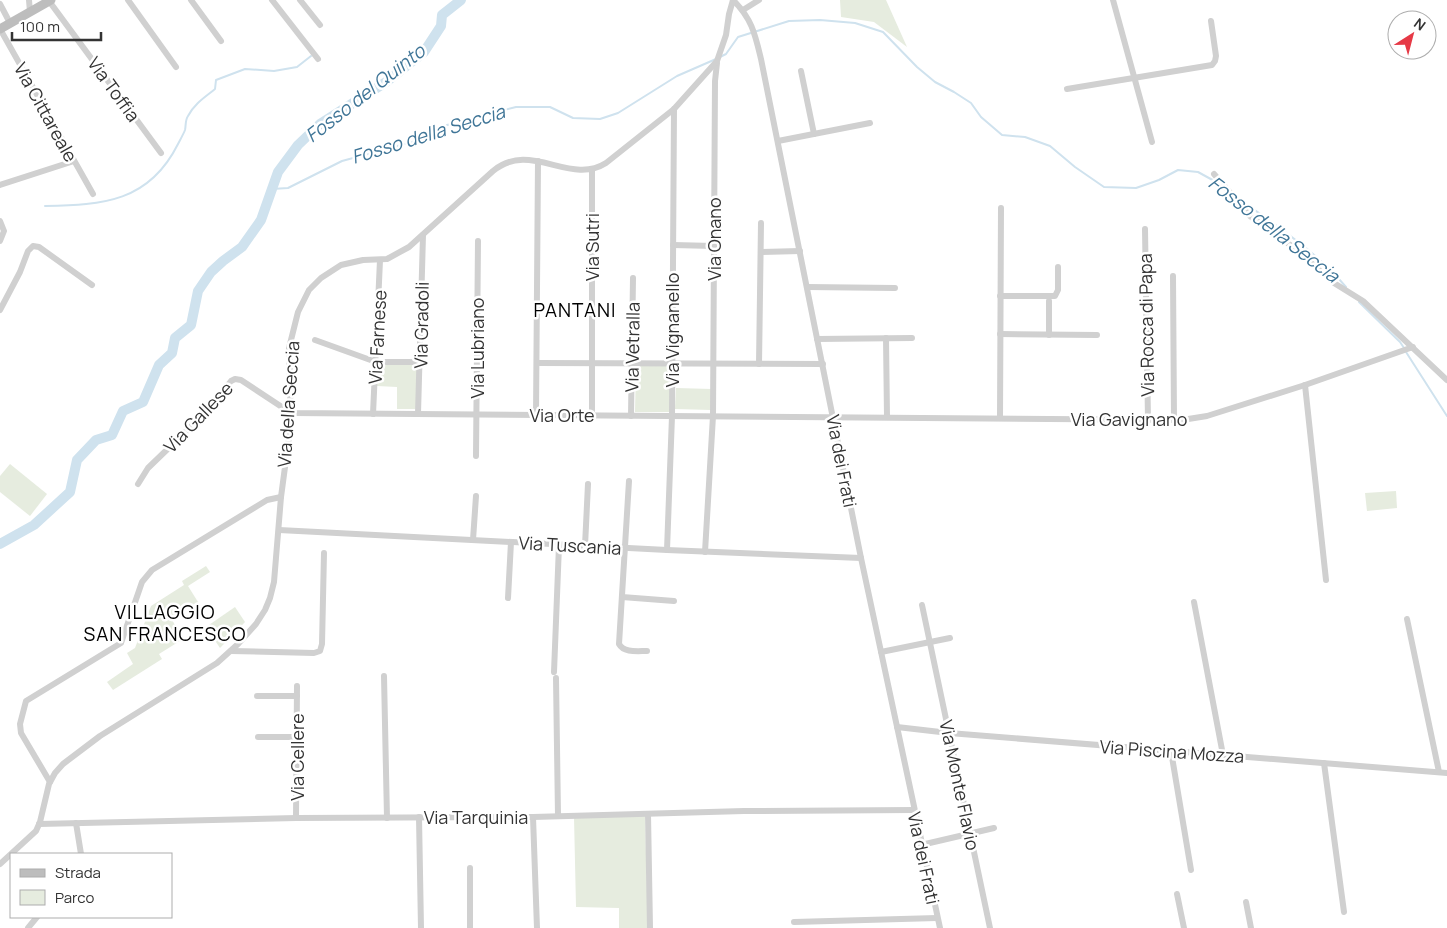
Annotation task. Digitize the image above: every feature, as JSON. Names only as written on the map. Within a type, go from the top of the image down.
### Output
[{"type":"main road","points":[[0,29],[50,0]]},
{"type":"street","points":[[29,0],[30,12]]},
{"type":"street","name":"Via Toffia","points":[[50,0],[162,153]]},
{"type":"street","points":[[128,0],[176,67]]},
{"type":"street","points":[[191,0],[221,40]]},
{"type":"street","points":[[272,0],[318,59]]},
{"type":"street","points":[[300,0],[320,25]]},
{"type":"street","points":[[592,169],[606,163],[674,110],[717,61],[733,0]]},
{"type":"street","name":"Via dei Frati","points":[[733,0],[743,10],[754,29],[757,39],[861,558],[940,928]]},
{"type":"street","points":[[743,10],[759,0]]},
{"type":"street","points":[[1113,0],[1152,142]]},
{"type":"street","points":[[0,4],[10,23]]},
{"type":"street","points":[[1068,90],[1213,64],[1216,56],[1211,21]]},
{"type":"street","name":"Via Cittareale","points":[[0,29],[93,194]]},
{"type":"street","name":"Via Onano","points":[[705,552],[713,416],[715,81],[717,61]]},
{"type":"street","points":[[801,71],[814,134]]},
{"type":"street","name":"Via Vignanello","points":[[666,550],[672,416],[674,110]]},
{"type":"street","points":[[778,141],[870,123]]},
{"type":"street","name":"Via della Seccia","points":[[12,853],[32,835],[39,824],[50,782],[63,764],[85,746],[208,669],[231,651],[256,624],[268,603],[274,582],[281,497],[291,413],[289,351],[298,312],[305,296],[316,282],[338,267],[362,260],[380,260],[405,250],[502,164],[516,159],[538,161],[573,169],[592,169]]},
{"type":"street","points":[[0,185],[74,161]]},
{"type":"street","points":[[536,415],[538,161]]},
{"type":"street","name":"Via Sutri","points":[[592,169],[592,416]]},
{"type":"street","points":[[1214,174],[1250,216],[1293,247],[1327,277],[1358,297],[1447,380]]},
{"type":"street","points":[[1000,418],[1001,208]]},
{"type":"street","points":[[0,220],[4,229],[0,240]]},
{"type":"street","points":[[760,364],[761,223]]},
{"type":"street","name":"Via Rocca di Papa","points":[[1145,229],[1148,420]]},
{"type":"street","name":"Via Gradoli","points":[[418,414],[423,235]]},
{"type":"street","name":"Via Lubriano","points":[[476,456],[478,241]]},
{"type":"street","points":[[673,245],[714,246]]},
{"type":"street","points":[[0,310],[20,272],[28,250],[33,246],[39,247],[92,285]]},
{"type":"street","points":[[761,252],[800,251]]},
{"type":"street","name":"Via Farnese","points":[[373,414],[380,260]]},
{"type":"street","points":[[1000,296],[1055,296],[1058,292],[1058,267]]},
{"type":"street","points":[[1173,276],[1174,420]]},
{"type":"street","name":"Via Vetralla","points":[[631,416],[632,278]]},
{"type":"street","points":[[807,287],[895,288]]},
{"type":"street","points":[[1049,301],[1049,335]]},
{"type":"street","points":[[1000,334],[1097,335]]},
{"type":"street","points":[[886,338],[887,417]]},
{"type":"street","points":[[817,339],[912,338]]},
{"type":"street","points":[[315,340],[376,362],[420,362]]},
{"type":"street","name":"Via Gavignano","points":[[833,417],[1174,420],[1207,416],[1305,385],[1413,347]]},
{"type":"street","points":[[537,363],[823,364]]},
{"type":"street","name":"Via Gallese","points":[[138,484],[148,468],[207,411],[234,380],[241,380],[291,413]]},
{"type":"street","points":[[1305,385],[1326,580]]},
{"type":"street","name":"Via Orte","points":[[291,413],[833,417]]},
{"type":"street","points":[[630,481],[619,642],[620,647],[626,650],[647,651]]},
{"type":"street","points":[[584,546],[588,484]]},
{"type":"street","points":[[473,540],[476,496]]},
{"type":"street","points":[[50,782],[21,732],[22,714],[27,700],[121,643],[143,580],[152,570],[266,500],[281,497]]},
{"type":"street","name":"Via Tuscania","points":[[279,530],[559,545],[861,558]]},
{"type":"street","points":[[508,598],[511,542]]},
{"type":"street","points":[[558,816],[555,675],[559,545]]},
{"type":"street","points":[[231,651],[315,653],[320,651],[322,644],[324,553]]},
{"type":"street","points":[[622,597],[674,601]]},
{"type":"street","points":[[1194,602],[1223,755]]},
{"type":"street","name":"Via Monte Flavio","points":[[922,605],[990,927]]},
{"type":"street","points":[[1408,619],[1439,772]]},
{"type":"street","points":[[881,652],[950,638]]},
{"type":"street","points":[[384,676],[387,818]]},
{"type":"street","name":"Via Cellere","points":[[296,818],[297,686]]},
{"type":"street","name":"Via Cellere","points":[[257,696],[297,696]]},
{"type":"street","name":"Via Piscina Mozza","points":[[897,727],[949,733],[1447,773]]},
{"type":"street","points":[[258,737],[297,737]]},
{"type":"street","points":[[1171,751],[1191,870]]},
{"type":"street","points":[[1324,763],[1344,912]]},
{"type":"street","name":"Via Tarquinia","points":[[39,824],[296,818],[533,817],[914,810]]},
{"type":"street","points":[[648,814],[650,928]]},
{"type":"street","points":[[533,817],[537,928]]},
{"type":"street","points":[[419,818],[421,928]]},
{"type":"street","points":[[76,823],[81,853]]},
{"type":"street","points":[[922,845],[994,828]]},
{"type":"street","name":"Via della Seccia","points":[[0,864],[10,855]]},
{"type":"street","points":[[470,868],[470,928]]},
{"type":"street","points":[[1177,894],[1184,928]]},
{"type":"street","points":[[1246,902],[1251,928]]},
{"type":"street","points":[[28,928],[36,918]]},
{"type":"street","points":[[794,922],[937,918]]},
{"type":"street","points":[[981,928],[990,927]]},
{"type":"green space","points":[[840,0],[886,0],[907,47],[874,22],[841,17]]},
{"type":"green space","points":[[377,362],[417,363],[417,409],[397,409],[397,387],[377,386]]},
{"type":"green space","points":[[636,366],[671,366],[670,412],[635,412]]},
{"type":"green space","points":[[676,388],[712,389],[711,410],[675,409]]},
{"type":"green space","points":[[10,464],[47,494],[30,516],[0,492],[0,476]]},
{"type":"green space","points":[[1396,491],[1397,508],[1367,511],[1365,493]]},
{"type":"green space","points":[[206,566],[210,572],[188,586],[198,602],[171,618],[183,639],[159,654],[162,659],[113,690],[107,682],[133,664],[127,653],[135,648],[151,606],[184,585],[182,581]]},
{"type":"green space","points":[[235,607],[245,622],[220,648],[206,627]]},
{"type":"green space","points":[[645,816],[648,928],[619,928],[619,908],[576,907],[574,817]]},
{"type":"waterway","name":"Fosso del Quinto","points":[[0,544],[34,525],[70,492],[77,460],[96,440],[112,435],[123,411],[143,402],[159,365],[172,353],[175,338],[191,325],[198,291],[211,272],[242,247],[261,220],[278,172],[298,145],[320,124],[386,82],[424,52],[441,26],[442,15],[461,0]]},
{"type":"waterway","name":"Fosso della Seccia","points":[[720,57],[726,54],[738,37],[789,21],[820,20],[855,23],[883,32],[917,67],[935,82],[971,103],[981,117],[1002,135],[1025,137],[1050,146],[1075,167],[1104,187],[1136,188],[1159,180],[1178,170],[1198,172],[1218,183]]},
{"type":"waterway","points":[[45,206],[105,201],[138,189],[153,178],[166,163],[185,130],[186,119],[190,112],[215,89],[216,80],[245,69],[274,71],[297,67],[311,56]]},
{"type":"waterway","name":"Fosso della Seccia","points":[[272,189],[288,188],[342,161],[434,136],[447,125],[516,107],[550,107],[573,118],[600,119],[618,113],[677,76],[716,59]]},
{"type":"waterway","name":"Fosso della Seccia","points":[[1238,198],[1308,250],[1346,287]]},
{"type":"waterway","name":"Fosso della Seccia","points":[[1359,302],[1404,348]]},
{"type":"waterway","name":"Fosso della Seccia","points":[[1406,352],[1447,416]]},
{"type":"district","name":"PANTANI","points":[[575,310]]},
{"type":"district","name":"VILLAGGIO SAN FRANCESCO","points":[[165,623]]}]
